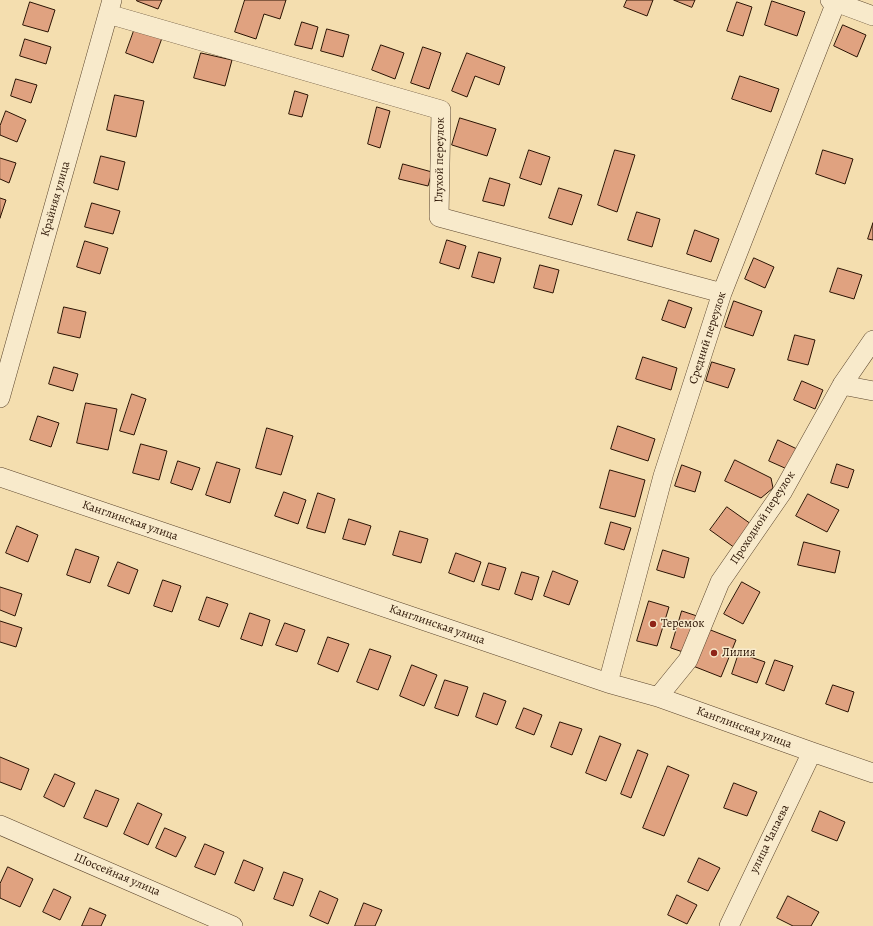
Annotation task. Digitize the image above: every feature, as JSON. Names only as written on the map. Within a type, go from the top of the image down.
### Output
[{"type":"street","points":[[833,1],[873,16]]},
{"type":"street","name":"Средний переулок","points":[[608,683],[663,476],[722,293],[833,1]]},
{"type":"street","name":"Глухой переулок","points":[[110,7],[441,110],[439,217],[722,293]]},
{"type":"street","name":"Крайняя улица","points":[[0,398],[110,7]]},
{"type":"street","name":"Проходной переулок","points":[[658,697],[688,660],[720,582],[783,491],[842,385],[873,340]]},
{"type":"street","points":[[842,385],[873,391]]},
{"type":"street","name":"Канглинская улица","points":[[0,477],[608,683],[658,697],[873,773]]},
{"type":"street","name":"улица Чапаева","points":[[729,926],[812,752]]},
{"type":"street","name":"Шоссейная улица","points":[[0,825],[233,926]]},
{"type":"building","points":[[137,0],[162,0],[158,9]]},
{"type":"building","points":[[245,0],[286,0],[280,19],[264,14],[256,39],[235,32]]},
{"type":"building","points":[[627,0],[653,0],[647,16],[624,7]]},
{"type":"building","points":[[674,0],[695,0],[692,7]]},
{"type":"building","points":[[772,1],[805,12],[797,36],[765,25]]},
{"type":"building","points":[[30,2],[55,10],[48,32],[23,25]]},
{"type":"building","points":[[737,2],[752,7],[743,36],[727,31]]},
{"type":"building","points":[[302,22],[318,27],[312,49],[295,45]]},
{"type":"building","points":[[843,25],[866,35],[857,57],[834,46]]},
{"type":"building","points":[[135,28],[162,38],[153,63],[126,53]]},
{"type":"building","points":[[327,29],[349,35],[343,57],[321,51]]},
{"type":"building","points":[[25,39],[51,47],[46,64],[20,56]]},
{"type":"building","points":[[381,45],[404,53],[395,79],[372,70]]},
{"type":"building","points":[[423,47],[441,53],[429,89],[411,83]]},
{"type":"building","points":[[201,53],[232,60],[225,86],[194,78]]},
{"type":"building","points":[[467,53],[505,67],[499,85],[475,76],[467,97],[452,91]]},
{"type":"building","points":[[740,76],[779,89],[771,112],[732,99]]},
{"type":"building","points":[[16,79],[37,85],[31,103],[11,96]]},
{"type":"building","points":[[295,91],[308,95],[302,117],[289,114]]},
{"type":"building","points":[[115,95],[144,101],[136,137],[107,130]]},
{"type":"building","points":[[377,107],[390,111],[380,148],[368,144]]},
{"type":"building","points":[[6,111],[26,120],[17,142],[0,135],[0,126]]},
{"type":"building","points":[[460,118],[496,129],[487,156],[452,145]]},
{"type":"building","points":[[529,150],[550,157],[541,185],[520,178]]},
{"type":"building","points":[[615,150],[635,155],[617,212],[598,205]]},
{"type":"building","points":[[823,150],[853,159],[845,184],[816,174]]},
{"type":"building","points":[[101,156],[125,162],[118,190],[94,183]]},
{"type":"building","points":[[0,158],[16,163],[9,183],[0,179]]},
{"type":"building","points":[[403,164],[432,172],[428,186],[399,179]]},
{"type":"building","points":[[490,178],[510,184],[504,206],[483,201]]},
{"type":"building","points":[[559,188],[582,195],[572,225],[549,218]]},
{"type":"building","points":[[0,198],[6,200],[0,218]]},
{"type":"building","points":[[92,203],[120,211],[113,234],[85,227]]},
{"type":"building","points":[[637,212],[660,219],[652,247],[628,240]]},
{"type":"building","points":[[873,223],[873,240],[868,239]]},
{"type":"building","points":[[695,230],[719,239],[711,262],[687,254]]},
{"type":"building","points":[[447,240],[466,246],[459,269],[440,263]]},
{"type":"building","points":[[85,241],[108,248],[100,274],[77,267]]},
{"type":"building","points":[[479,252],[501,258],[494,283],[472,277]]},
{"type":"building","points":[[754,258],[774,267],[765,288],[745,279]]},
{"type":"building","points":[[540,265],[559,270],[553,293],[534,288]]},
{"type":"building","points":[[838,268],[862,275],[854,299],[830,292]]},
{"type":"building","points":[[669,300],[692,308],[685,328],[662,320]]},
{"type":"building","points":[[734,301],[762,311],[753,336],[725,327]]},
{"type":"building","points":[[64,307],[86,312],[80,338],[58,333]]},
{"type":"building","points":[[795,335],[815,340],[808,365],[788,360]]},
{"type":"building","points":[[643,357],[677,368],[671,390],[636,379]]},
{"type":"building","points":[[712,362],[735,369],[728,388],[706,381]]},
{"type":"building","points":[[54,367],[78,374],[73,391],[49,384]]},
{"type":"building","points":[[802,381],[823,390],[815,409],[794,400]]},
{"type":"building","points":[[132,394],[146,399],[134,435],[120,431]]},
{"type":"building","points":[[86,403],[117,409],[108,450],[77,443]]},
{"type":"building","points":[[38,416],[59,423],[51,447],[30,440]]},
{"type":"building","points":[[618,426],[655,439],[648,461],[611,449]]},
{"type":"building","points":[[267,428],[293,436],[281,475],[256,468]]},
{"type":"building","points":[[778,440],[797,449],[787,469],[769,461]]},
{"type":"building","points":[[141,444],[167,451],[159,480],[133,473]]},
{"type":"building","points":[[735,460],[771,478],[773,488],[761,498],[725,481]]},
{"type":"building","points":[[178,461],[200,468],[192,490],[171,483]]},
{"type":"building","points":[[217,462],[240,469],[230,503],[206,495]]},
{"type":"building","points":[[837,464],[854,470],[848,488],[831,483]]},
{"type":"building","points":[[682,465],[701,472],[695,492],[675,486]]},
{"type":"building","points":[[610,470],[645,480],[635,517],[600,508]]},
{"type":"building","points":[[284,492],[306,500],[298,524],[275,516]]},
{"type":"building","points":[[318,493],[335,499],[325,533],[307,528]]},
{"type":"building","points":[[808,494],[839,510],[827,532],[796,516]]},
{"type":"building","points":[[727,507],[751,524],[735,548],[710,530]]},
{"type":"building","points":[[349,519],[371,526],[365,545],[343,539]]},
{"type":"building","points":[[611,522],[631,528],[624,550],[605,544]]},
{"type":"building","points":[[17,526],[38,535],[28,562],[6,553]]},
{"type":"building","points":[[400,531],[428,539],[421,563],[393,555]]},
{"type":"building","points":[[804,542],[840,551],[835,573],[798,565]]},
{"type":"building","points":[[76,549],[99,557],[90,583],[67,575]]},
{"type":"building","points":[[663,550],[689,558],[684,578],[657,570]]},
{"type":"building","points":[[456,553],[481,562],[474,582],[449,573]]},
{"type":"building","points":[[118,562],[138,570],[129,594],[108,586]]},
{"type":"building","points":[[489,563],[506,568],[499,590],[482,585]]},
{"type":"building","points":[[553,571],[578,581],[569,605],[544,596]]},
{"type":"building","points":[[522,572],[539,577],[532,600],[515,594]]},
{"type":"building","points":[[163,580],[181,586],[172,612],[154,606]]},
{"type":"building","points":[[742,582],[760,592],[743,624],[724,614]]},
{"type":"building","points":[[0,587],[22,594],[15,616],[0,610]]},
{"type":"building","points":[[207,597],[228,604],[219,627],[199,620]]},
{"type":"building","name":"Теремок","points":[[649,601],[669,607],[657,646],[637,641]]},
{"type":"building","points":[[682,611],[697,616],[686,653],[671,648]]},
{"type":"building","points":[[250,613],[270,620],[262,646],[241,639]]},
{"type":"building","points":[[0,621],[22,628],[16,647],[0,642]]},
{"type":"building","points":[[285,623],[305,630],[297,652],[276,645]]},
{"type":"building","name":"Лилия","points":[[708,629],[736,640],[721,677],[693,666]]},
{"type":"building","points":[[328,637],[349,644],[338,672],[318,664]]},
{"type":"building","points":[[370,649],[391,656],[378,690],[357,682]]},
{"type":"building","points":[[739,653],[765,662],[757,683],[732,674]]},
{"type":"building","points":[[775,660],[793,666],[784,691],[766,684]]},
{"type":"building","points":[[412,665],[437,675],[424,706],[400,696]]},
{"type":"building","points":[[445,680],[468,687],[458,716],[435,708]]},
{"type":"building","points":[[833,685],[854,692],[848,712],[826,704]]},
{"type":"building","points":[[484,693],[506,701],[497,725],[476,717]]},
{"type":"building","points":[[524,708],[542,715],[534,735],[516,728]]},
{"type":"building","points":[[560,722],[582,729],[572,755],[551,747]]},
{"type":"building","points":[[600,736],[621,744],[606,781],[586,773]]},
{"type":"building","points":[[638,750],[648,754],[631,798],[621,794]]},
{"type":"building","points":[[0,757],[29,769],[21,790],[0,782]]},
{"type":"building","points":[[668,766],[689,775],[664,836],[643,828]]},
{"type":"building","points":[[55,774],[75,783],[64,807],[44,797]]},
{"type":"building","points":[[734,783],[757,792],[747,816],[724,808]]},
{"type":"building","points":[[96,790],[119,799],[107,827],[84,818]]},
{"type":"building","points":[[138,803],[162,814],[148,845],[124,834]]},
{"type":"building","points":[[820,811],[845,822],[837,841],[812,831]]},
{"type":"building","points":[[165,828],[186,837],[176,857],[156,848]]},
{"type":"building","points":[[205,844],[224,852],[215,875],[195,867]]},
{"type":"building","points":[[699,858],[720,868],[708,891],[688,882]]},
{"type":"building","points":[[244,860],[263,868],[254,891],[235,883]]},
{"type":"building","points":[[8,867],[33,879],[20,907],[0,898],[0,884]]},
{"type":"building","points":[[284,872],[303,879],[293,906],[274,899]]},
{"type":"building","points":[[54,889],[71,897],[60,920],[43,912]]},
{"type":"building","points":[[320,891],[338,899],[328,924],[310,916]]},
{"type":"building","points":[[677,895],[697,905],[687,924],[668,915]]},
{"type":"building","points":[[788,896],[819,912],[811,926],[793,926],[777,918]]},
{"type":"building","points":[[364,903],[382,910],[375,926],[355,926]]},
{"type":"building","points":[[90,908],[106,915],[101,926],[82,926]]},
{"type":"place","name":"Теремок","points":[[653,624]]},
{"type":"place","name":"Лилия","points":[[714,653]]}]
